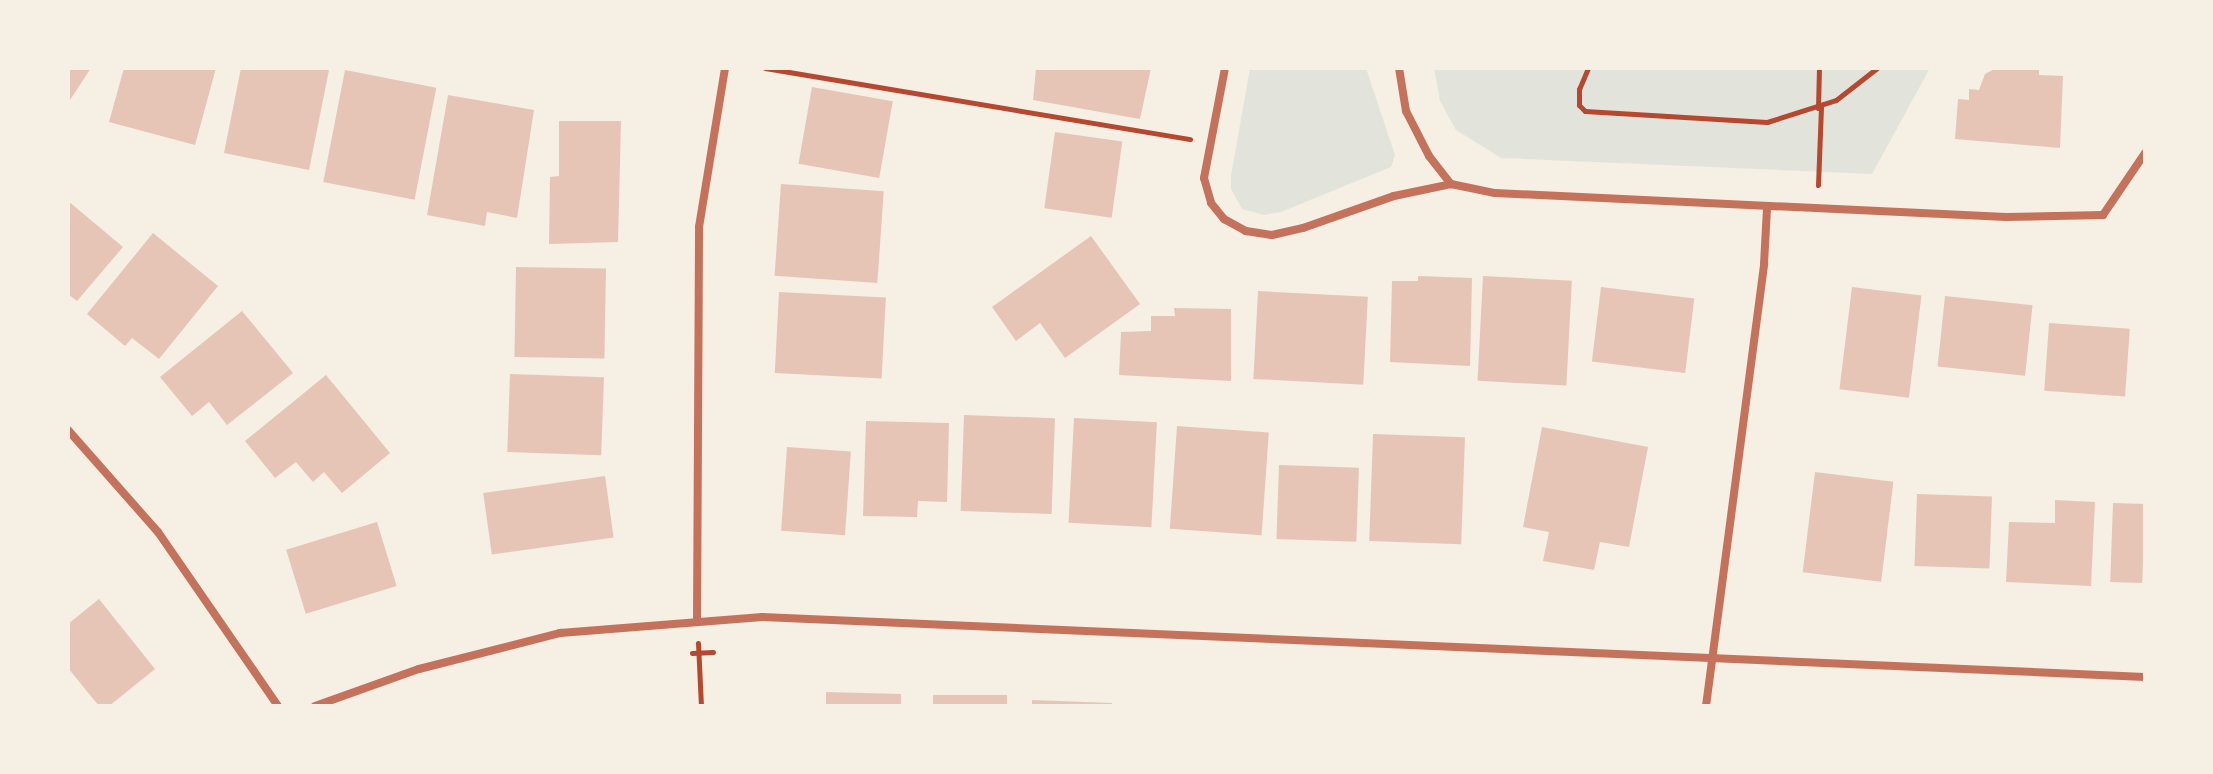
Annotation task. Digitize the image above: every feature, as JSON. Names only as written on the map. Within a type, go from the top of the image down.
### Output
[{"type":"street","points":[[697,620],[699,227],[725,68]]},
{"type":"street","points":[[1225,68],[1204,178],[1211,203],[1224,219],[1246,231],[1272,235],[1303,228],[1394,196],[1451,184],[1544,197],[1767,208],[2103,215],[2145,153]]},
{"type":"street","points":[[1399,68],[1406,111],[1429,156],[1451,184]]},
{"type":"street","points":[[1706,706],[1767,208]]},
{"type":"street","points":[[68,430],[158,532],[278,706]]},
{"type":"street","points":[[315,706],[487,650],[560,633],[762,617],[2145,677]]},
{"type":"path","points":[[765,68],[1188,139]]},
{"type":"path","points":[[1588,68],[1579,105],[1594,112],[1767,122],[1819,107],[1877,68]]},
{"type":"path","points":[[1818,180],[1819,68]]},
{"type":"path","points":[[701,706],[696,652],[713,652]]},
{"type":"shaded area","points":[[1250,68],[1366,68],[1395,155],[1391,167],[1281,212],[1264,215],[1242,209],[1231,189],[1231,176]]},
{"type":"shaded area","points":[[1434,68],[1930,68],[1872,174],[1501,158],[1456,130],[1440,101]]},
{"type":"building","points":[[68,68],[91,68],[68,103]]},
{"type":"building","points":[[124,68],[216,68],[195,145],[109,122]]},
{"type":"building","points":[[241,68],[329,70],[309,170],[224,153]]},
{"type":"building","points":[[1036,68],[1151,68],[1140,119],[1033,100]]},
{"type":"building","points":[[1996,68],[2039,68],[2039,75],[2063,76],[2060,148],[1955,139],[1958,99],[1969,100],[1969,89],[1979,90],[1985,74]]},
{"type":"building","points":[[345,70],[436,88],[415,200],[323,182]]},
{"type":"building","points":[[812,87],[893,101],[879,178],[798,164]]},
{"type":"building","points":[[448,95],[534,110],[517,218],[487,212],[485,226],[427,215]]},
{"type":"building","points":[[559,121],[621,121],[618,242],[549,244],[550,177],[559,176]]},
{"type":"building","points":[[1055,132],[1122,141],[1112,218],[1044,208]]},
{"type":"building","points":[[781,184],[884,191],[877,283],[775,276]]},
{"type":"building","points":[[68,201],[123,247],[77,301],[68,294]]},
{"type":"building","points":[[153,233],[218,286],[159,359],[132,338],[125,346],[87,314]]},
{"type":"building","points":[[1091,236],[1140,304],[1065,358],[1040,323],[1016,341],[992,307]]},
{"type":"building","points":[[516,267],[606,269],[604,359],[514,357]]},
{"type":"building","points":[[1418,276],[1472,278],[1470,366],[1390,362],[1392,281],[1418,281]]},
{"type":"building","points":[[1483,276],[1572,281],[1566,386],[1478,381]]},
{"type":"building","points":[[1601,287],[1694,298],[1685,373],[1592,361]]},
{"type":"building","points":[[1852,287],[1921,296],[1909,398],[1839,389]]},
{"type":"building","points":[[1258,291],[1368,297],[1363,385],[1253,379]]},
{"type":"building","points":[[779,292],[886,298],[882,378],[775,373]]},
{"type":"building","points":[[1945,296],[2033,305],[2025,376],[1938,367]]},
{"type":"building","points":[[1174,308],[1231,309],[1231,381],[1119,375],[1121,332],[1151,331],[1151,316],[1175,316]]},
{"type":"building","points":[[242,311],[293,373],[227,425],[209,402],[192,416],[160,377]]},
{"type":"building","points":[[2049,323],[2130,329],[2125,396],[2044,391]]},
{"type":"building","points":[[510,374],[604,377],[601,455],[507,452]]},
{"type":"building","points":[[326,375],[390,453],[342,493],[324,472],[313,482],[296,462],[275,478],[245,441]]},
{"type":"building","points":[[964,415],[1055,418],[1052,514],[961,511]]},
{"type":"building","points":[[1074,418],[1157,422],[1151,527],[1069,523]]},
{"type":"building","points":[[866,421],[949,423],[947,502],[918,501],[917,517],[863,516]]},
{"type":"building","points":[[1177,426],[1269,432],[1262,535],[1170,529]]},
{"type":"building","points":[[1542,427],[1648,447],[1629,547],[1600,542],[1594,570],[1543,561],[1549,532],[1523,527]]},
{"type":"building","points":[[1373,434],[1465,437],[1461,544],[1369,541]]},
{"type":"building","points":[[787,447],[851,451],[845,535],[781,531]]},
{"type":"building","points":[[1279,465],[1359,468],[1356,542],[1276,539]]},
{"type":"building","points":[[1815,472],[1893,482],[1881,582],[1803,572]]},
{"type":"building","points":[[605,476],[614,537],[492,555],[483,493]]},
{"type":"building","points":[[1917,494],[1992,497],[1989,569],[1914,566]]},
{"type":"building","points":[[2055,500],[2095,502],[2091,586],[2006,582],[2009,522],[2055,523]]},
{"type":"building","points":[[2113,503],[2145,504],[2142,583],[2110,582]]},
{"type":"building","points":[[377,522],[397,586],[306,614],[286,550]]},
{"type":"building","points":[[99,599],[155,669],[109,706],[99,706],[68,668],[68,624]]},
{"type":"building","points":[[826,692],[901,694],[901,706],[826,706]]},
{"type":"building","points":[[933,695],[1007,695],[1007,706],[933,706]]},
{"type":"building","points":[[1032,700],[1112,703],[1112,706],[1032,706]]}]
